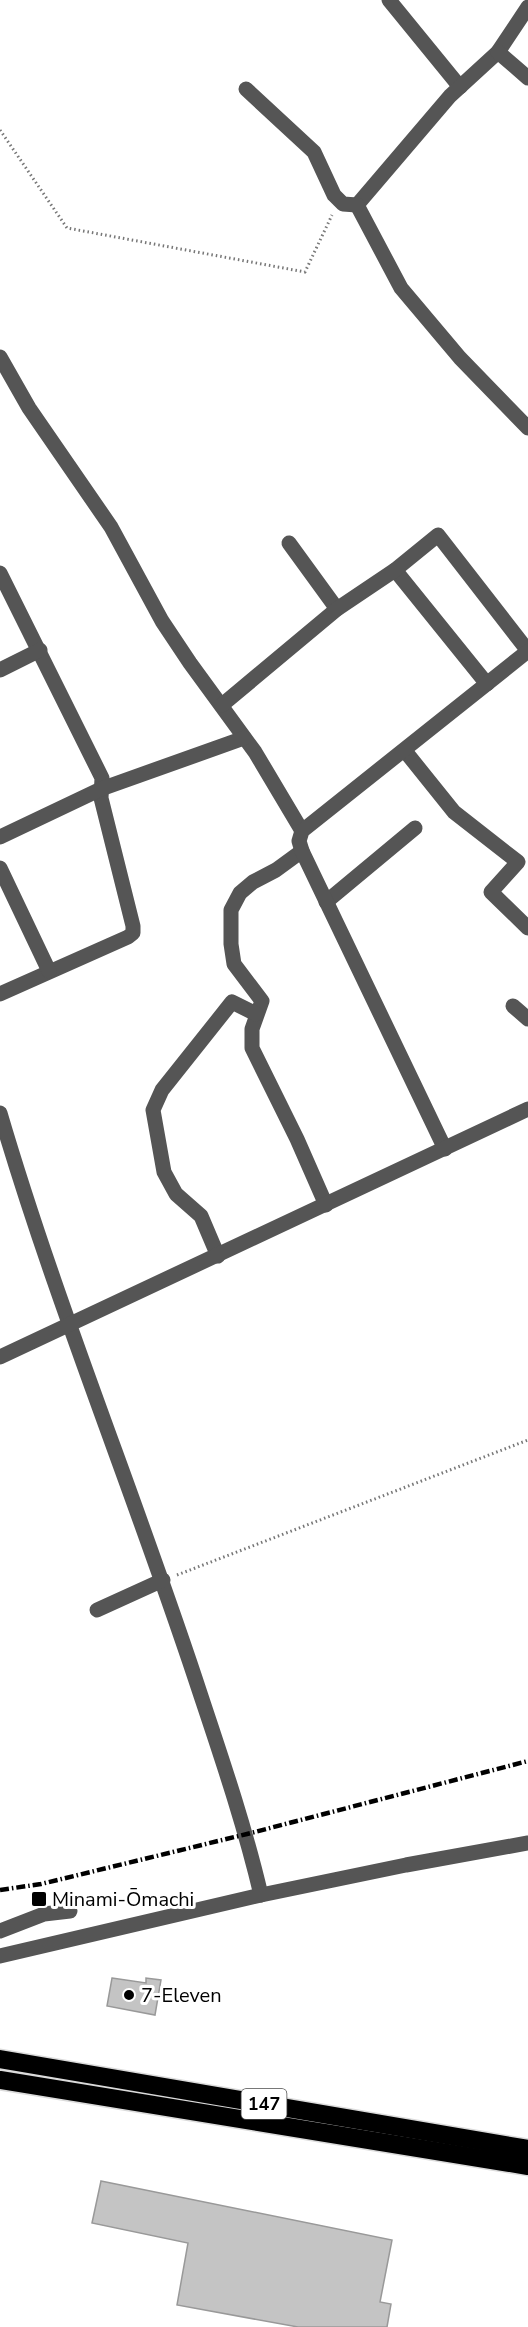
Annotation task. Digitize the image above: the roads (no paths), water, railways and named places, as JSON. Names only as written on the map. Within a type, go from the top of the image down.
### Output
[{"type":"highway","name":"147","points":[[0,2059],[528,2149]]},
{"type":"highway","name":"147","points":[[0,2080],[528,2166]]},
{"type":"street","points":[[389,0],[460,87]]},
{"type":"street","points":[[357,205],[460,87],[498,51],[528,7]]},
{"type":"street","points":[[498,51],[528,78]]},
{"type":"street","points":[[246,89],[314,152],[334,195],[344,204],[357,205]]},
{"type":"street","points":[[357,205],[401,288],[460,358],[528,428]]},
{"type":"street","points":[[0,357],[29,408],[111,527],[162,621],[189,663],[255,752],[302,831]]},
{"type":"street","points":[[222,705],[337,609],[395,570],[438,535],[528,651],[302,831],[299,841],[445,1149]]},
{"type":"street","points":[[289,543],[337,609]]},
{"type":"street","points":[[395,570],[487,684]]},
{"type":"street","points":[[0,573],[102,778],[101,798],[133,926],[132,933],[128,937],[0,994]]},
{"type":"street","points":[[0,670],[40,650]]},
{"type":"street","points":[[0,837],[101,789],[243,738]]},
{"type":"street","points":[[405,751],[454,812],[518,862],[491,892],[528,928]]},
{"type":"street","points":[[326,902],[415,828]]},
{"type":"street","points":[[302,851],[276,870],[253,882],[240,893],[231,910],[231,944],[234,964],[262,1001],[252,1029],[252,1048],[297,1139],[326,1205]]},
{"type":"street","points":[[0,868],[49,971]]},
{"type":"street","points":[[218,1256],[201,1216],[176,1194],[164,1172],[153,1110],[162,1090],[232,1002],[256,1014]]},
{"type":"street","points":[[513,1006],[528,1019]]},
{"type":"street","points":[[0,1357],[528,1109]]},
{"type":"street","points":[[0,1113],[69,1326],[163,1580],[247,1834],[261,1895]]},
{"type":"street","points":[[97,1610],[163,1580]]},
{"type":"street","points":[[0,1956],[261,1895],[528,1843]]},
{"type":"street","points":[[0,1930],[44,1914],[70,1911]]},
{"type":"railway","points":[[0,1890],[41,1884],[247,1834],[528,1761]]},
{"type":"place","name":"Minami-Ōmachi","points":[[39,1899]]},
{"type":"place","name":"7-Eleven","points":[[129,1995]]}]
